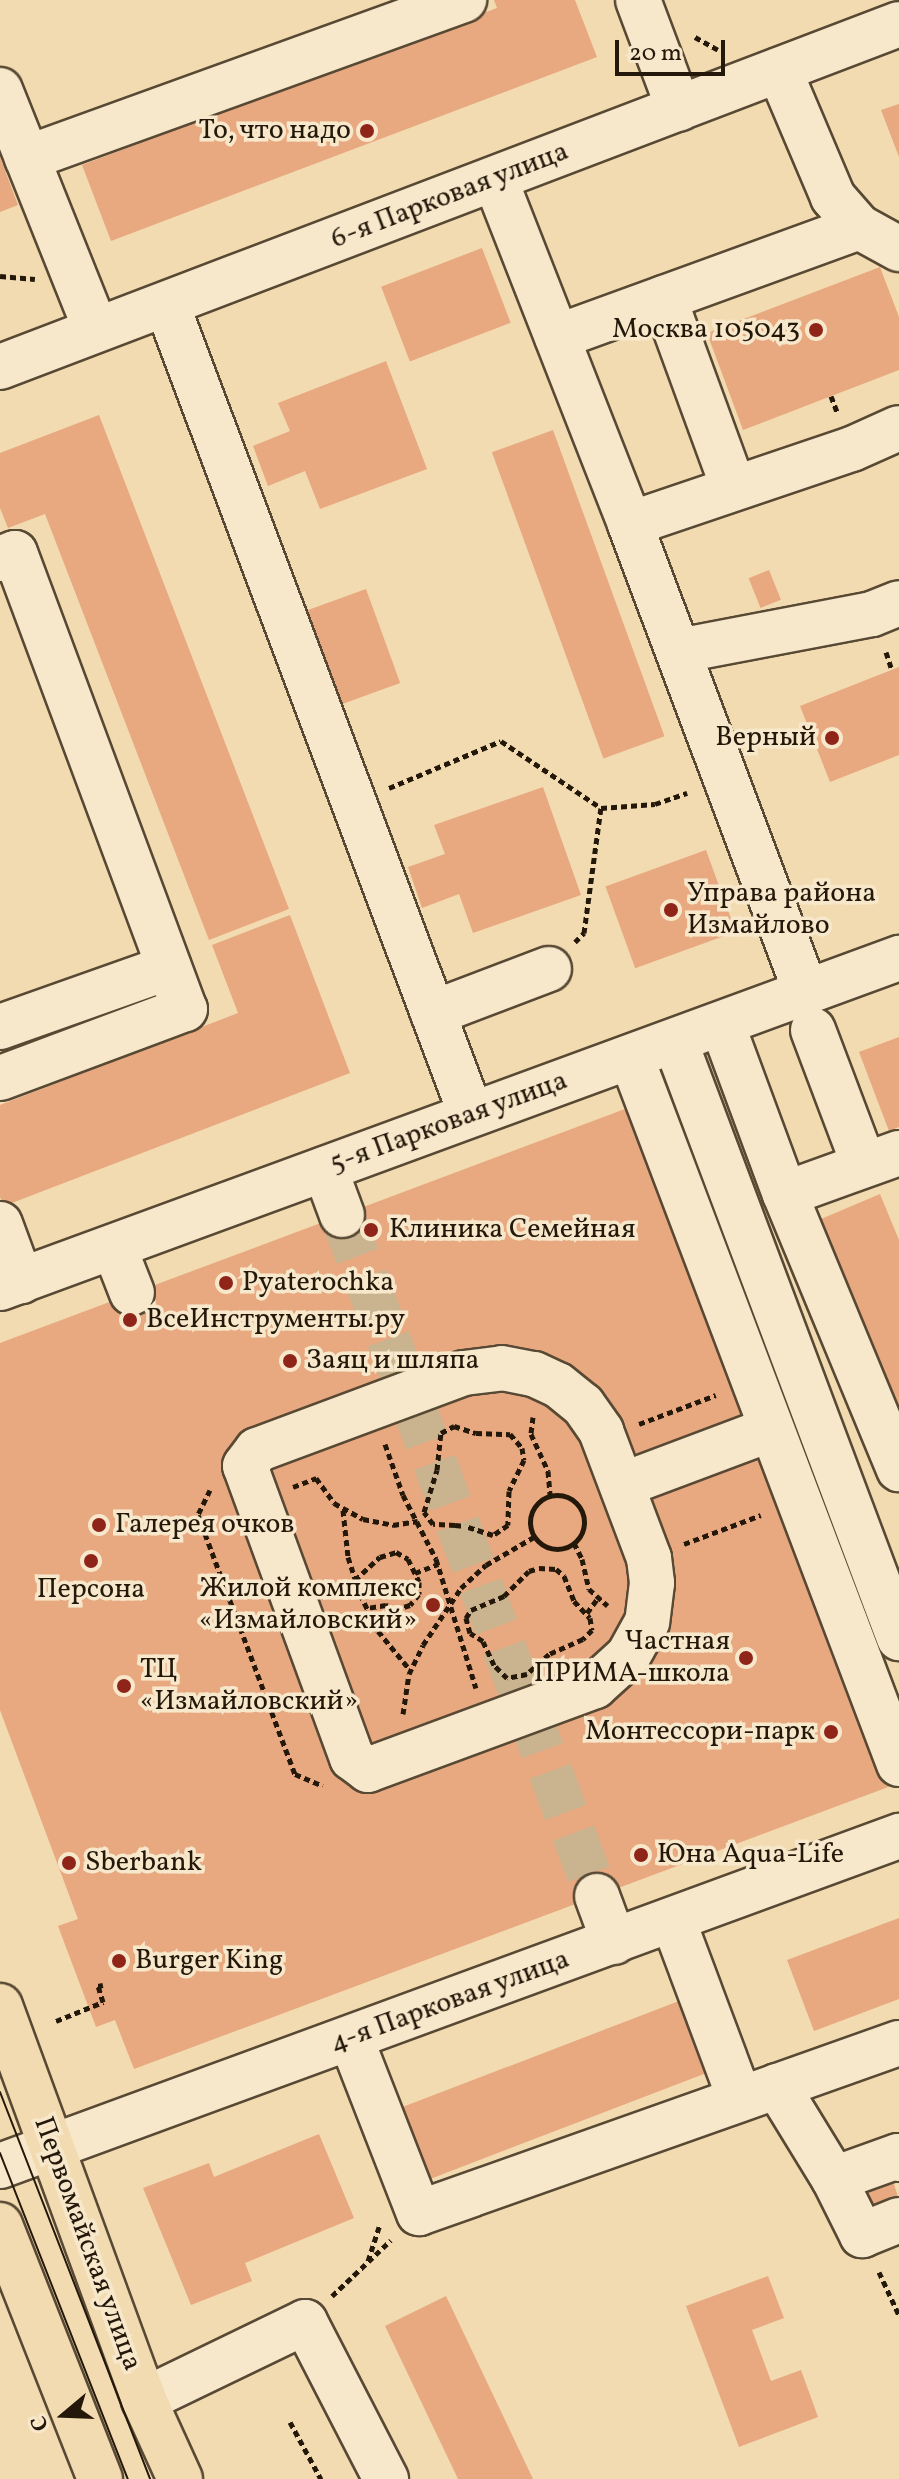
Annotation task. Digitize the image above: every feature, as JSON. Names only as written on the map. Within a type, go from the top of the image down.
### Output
[{"type":"main road","name":"Первомайская улица","points":[[0,2006],[144,2400],[180,2479]]},
{"type":"main road","points":[[1,2233],[100,2479]]},
{"type":"street","points":[[27,158],[464,0]]},
{"type":"street","points":[[638,0],[679,109]]},
{"type":"street","name":"6-я Парковая улица","points":[[0,367],[899,24]]},
{"type":"street","points":[[779,70],[833,197],[859,227],[899,249]]},
{"type":"street","points":[[0,90],[96,330]]},
{"type":"street","points":[[495,179],[727,779],[809,1011],[881,1159],[785,1194]]},
{"type":"street","points":[[557,337],[859,227]]},
{"type":"street","points":[[664,298],[733,487]]},
{"type":"street","points":[[167,305],[246,524],[471,1114]]},
{"type":"street","points":[[630,524],[852,449],[899,428]]},
{"type":"street","points":[[0,559],[15,553],[185,1009],[0,1078]]},
{"type":"street","points":[[678,651],[872,614],[899,603]]},
{"type":"street","name":"5-я Парковая улица","points":[[11,1284],[722,1024],[809,1011],[899,958]]},
{"type":"street","points":[[0,1027],[169,967]]},
{"type":"street","points":[[433,1013],[549,969]]},
{"type":"street","points":[[722,1024],[785,1194],[899,1469]]},
{"type":"street","points":[[675,1041],[899,1638]]},
{"type":"street","points":[[631,1057],[899,1764]]},
{"type":"street","points":[[325,1169],[342,1215]]},
{"type":"street","points":[[0,1224],[11,1284]]},
{"type":"street","points":[[114,1247],[132,1293]]},
{"type":"street","points":[[502,1368],[549,1380],[583,1405],[601,1431],[627,1496],[650,1564],[651,1603],[639,1639],[616,1670],[583,1692],[368,1770],[352,1758],[245,1466],[257,1450],[464,1373],[502,1368]]},
{"type":"street","points":[[627,1496],[776,1441]]},
{"type":"street","name":"4-я Парковая улица","points":[[0,2166],[899,1836]]},
{"type":"street","points":[[597,1896],[614,1942]]},
{"type":"street","points":[[673,1920],[758,2093],[834,2179],[862,2235],[899,2220]]},
{"type":"street","points":[[351,2039],[419,2213],[899,2043]]},
{"type":"street","points":[[834,2179],[898,2156],[899,2159]]},
{"type":"street","points":[[144,2400],[305,2322],[386,2479]]},
{"type":"path","points":[[354,802],[501,741],[601,808],[655,804],[727,779]]},
{"type":"path","points":[[549,969],[584,933],[601,808]]},
{"type":"path","points":[[634,1425],[726,1391]]},
{"type":"path","points":[[535,1410],[532,1441],[548,1471],[550,1496]]},
{"type":"path","points":[[454,1426],[476,1433],[503,1432],[521,1445],[524,1460],[509,1491],[508,1525],[493,1535],[465,1526],[437,1525],[426,1518],[423,1505],[434,1479],[440,1436],[445,1429],[454,1426]]},
{"type":"path","points":[[381,1430],[395,1477],[438,1564],[478,1694]]},
{"type":"path","points":[[521,1445],[532,1441]]},
{"type":"path","points":[[287,1475],[297,1502]]},
{"type":"path","points":[[295,1486],[316,1478],[343,1510],[376,1523],[426,1518]]},
{"type":"path","points":[[550,1496],[569,1497],[582,1511],[584,1526],[574,1543],[553,1549],[534,1537],[531,1514],[538,1502],[550,1496]]},
{"type":"path","points":[[343,1510],[355,1580],[366,1608],[393,1652],[411,1671]]},
{"type":"path","points":[[679,1546],[771,1511]]},
{"type":"path","points":[[395,1717],[404,1714],[404,1691],[411,1671],[450,1604],[479,1570],[534,1537]]},
{"type":"path","points":[[574,1543],[582,1559],[586,1582],[597,1599],[618,1610]]},
{"type":"path","points":[[355,1580],[380,1557],[396,1552],[405,1555],[415,1573],[419,1594],[410,1605],[397,1609],[386,1605],[366,1608]]},
{"type":"path","points":[[415,1573],[438,1564]]},
{"type":"path","points":[[539,1568],[556,1569],[564,1576],[574,1601],[587,1613],[592,1627],[587,1636],[549,1654],[531,1671],[516,1678],[499,1673],[486,1645],[467,1627],[471,1610],[504,1596],[529,1571],[539,1568]]},
{"type":"path","points":[[587,1613],[597,1599]]},
{"type":"path","points":[[457,1631],[467,1627]]},
{"type":"path","points":[[56,2021],[103,2002],[98,1986],[103,1985]]},
{"type":"path","points":[[305,2322],[419,2213]]},
{"type":"path","points":[[290,2422],[321,2479]]},
{"type":"building","points":[[494,0],[575,0],[597,57],[111,241],[82,165],[497,8]]},
{"type":"building","points":[[899,104],[899,157],[881,110]]},
{"type":"building","points":[[0,157],[18,205],[0,212]]},
{"type":"building","points":[[482,248],[511,323],[410,361],[381,287]]},
{"type":"building","points":[[880,267],[899,317],[899,370],[743,430],[707,333]]},
{"type":"building","points":[[386,361],[427,469],[320,509],[305,471],[268,486],[253,446],[290,431],[278,403]]},
{"type":"building","points":[[99,415],[289,909],[209,940],[45,514],[8,528],[0,508],[0,453]]},
{"type":"building","points":[[553,430],[664,736],[603,759],[492,452]]},
{"type":"building","points":[[769,570],[781,600],[761,608],[749,578]]},
{"type":"building","points":[[366,589],[400,683],[335,707],[301,613]]},
{"type":"building","points":[[899,667],[899,755],[830,782],[800,706]]},
{"type":"building","points":[[543,787],[581,895],[473,933],[459,894],[422,908],[408,867],[445,854],[434,825]]},
{"type":"building","name":"Управа района Измайлово","points":[[706,850],[736,932],[635,968],[605,887]]},
{"type":"building","points":[[290,915],[350,1073],[4,1206],[0,1197],[0,1105],[238,1013],[212,945]]},
{"type":"building","points":[[899,1037],[899,1127],[889,1131],[859,1052]]},
{"type":"building","name":"Жилой комплекс «Измайловский»","points":[[673,1091],[899,1696],[899,1783],[134,2069],[115,2020],[96,2027],[58,1926],[78,1919],[0,1710],[0,1343]]},
{"type":"building","points":[[880,1194],[899,1240],[899,1429],[814,1222]]},
{"type":"building","points":[[899,1918],[899,1999],[814,2031],[787,1960]]},
{"type":"building","points":[[692,1996],[720,2068],[424,2181],[396,2110]]},
{"type":"building","points":[[319,2134],[354,2218],[245,2263],[252,2281],[191,2305],[143,2188],[209,2163],[214,2177]]},
{"type":"building","points":[[890,2172],[899,2200],[872,2208],[863,2181]]},
{"type":"building","points":[[768,2276],[784,2318],[752,2330],[771,2381],[801,2370],[818,2417],[739,2447],[686,2306]]},
{"type":"building","points":[[446,2296],[533,2479],[458,2479],[385,2326]]},
{"type":"tunnel","points":[[342,1215],[597,1896]]},
{"type":"tram line","points":[[0,2092],[150,2479]]},
{"type":"tram line","points":[[0,2153],[128,2479]]},
{"type":"place","name":"То, что надо","points":[[367,131]]},
{"type":"place","name":"Москва 105043","points":[[816,330]]},
{"type":"place","name":"Верный","points":[[832,738]]},
{"type":"place","name":"Управа района Измайлово","points":[[671,910]]},
{"type":"place","name":"Клиника Семейная","points":[[371,1230]]},
{"type":"place","name":"Pyaterochka","points":[[226,1283]]},
{"type":"place","name":"ВсеИнструменты.ру","points":[[130,1320]]},
{"type":"place","name":"Заяц и шляпа","points":[[290,1361]]},
{"type":"place","name":"Галерея очков","points":[[99,1525]]},
{"type":"place","name":"Персона","points":[[91,1561]]},
{"type":"place","name":"Жилой комплекс «Измайловский»","points":[[433,1605]]},
{"type":"place","name":"Частная ПРИМА-школа","points":[[746,1658]]},
{"type":"place","name":"ТЦ «Измайловский»","points":[[124,1686]]},
{"type":"place","name":"Монтессори-парк","points":[[831,1732]]},
{"type":"place","name":"Юна Aqua-Life","points":[[641,1855]]},
{"type":"place","name":"Sberbank","points":[[69,1863]]},
{"type":"place","name":"Burger King","points":[[119,1961]]}]
